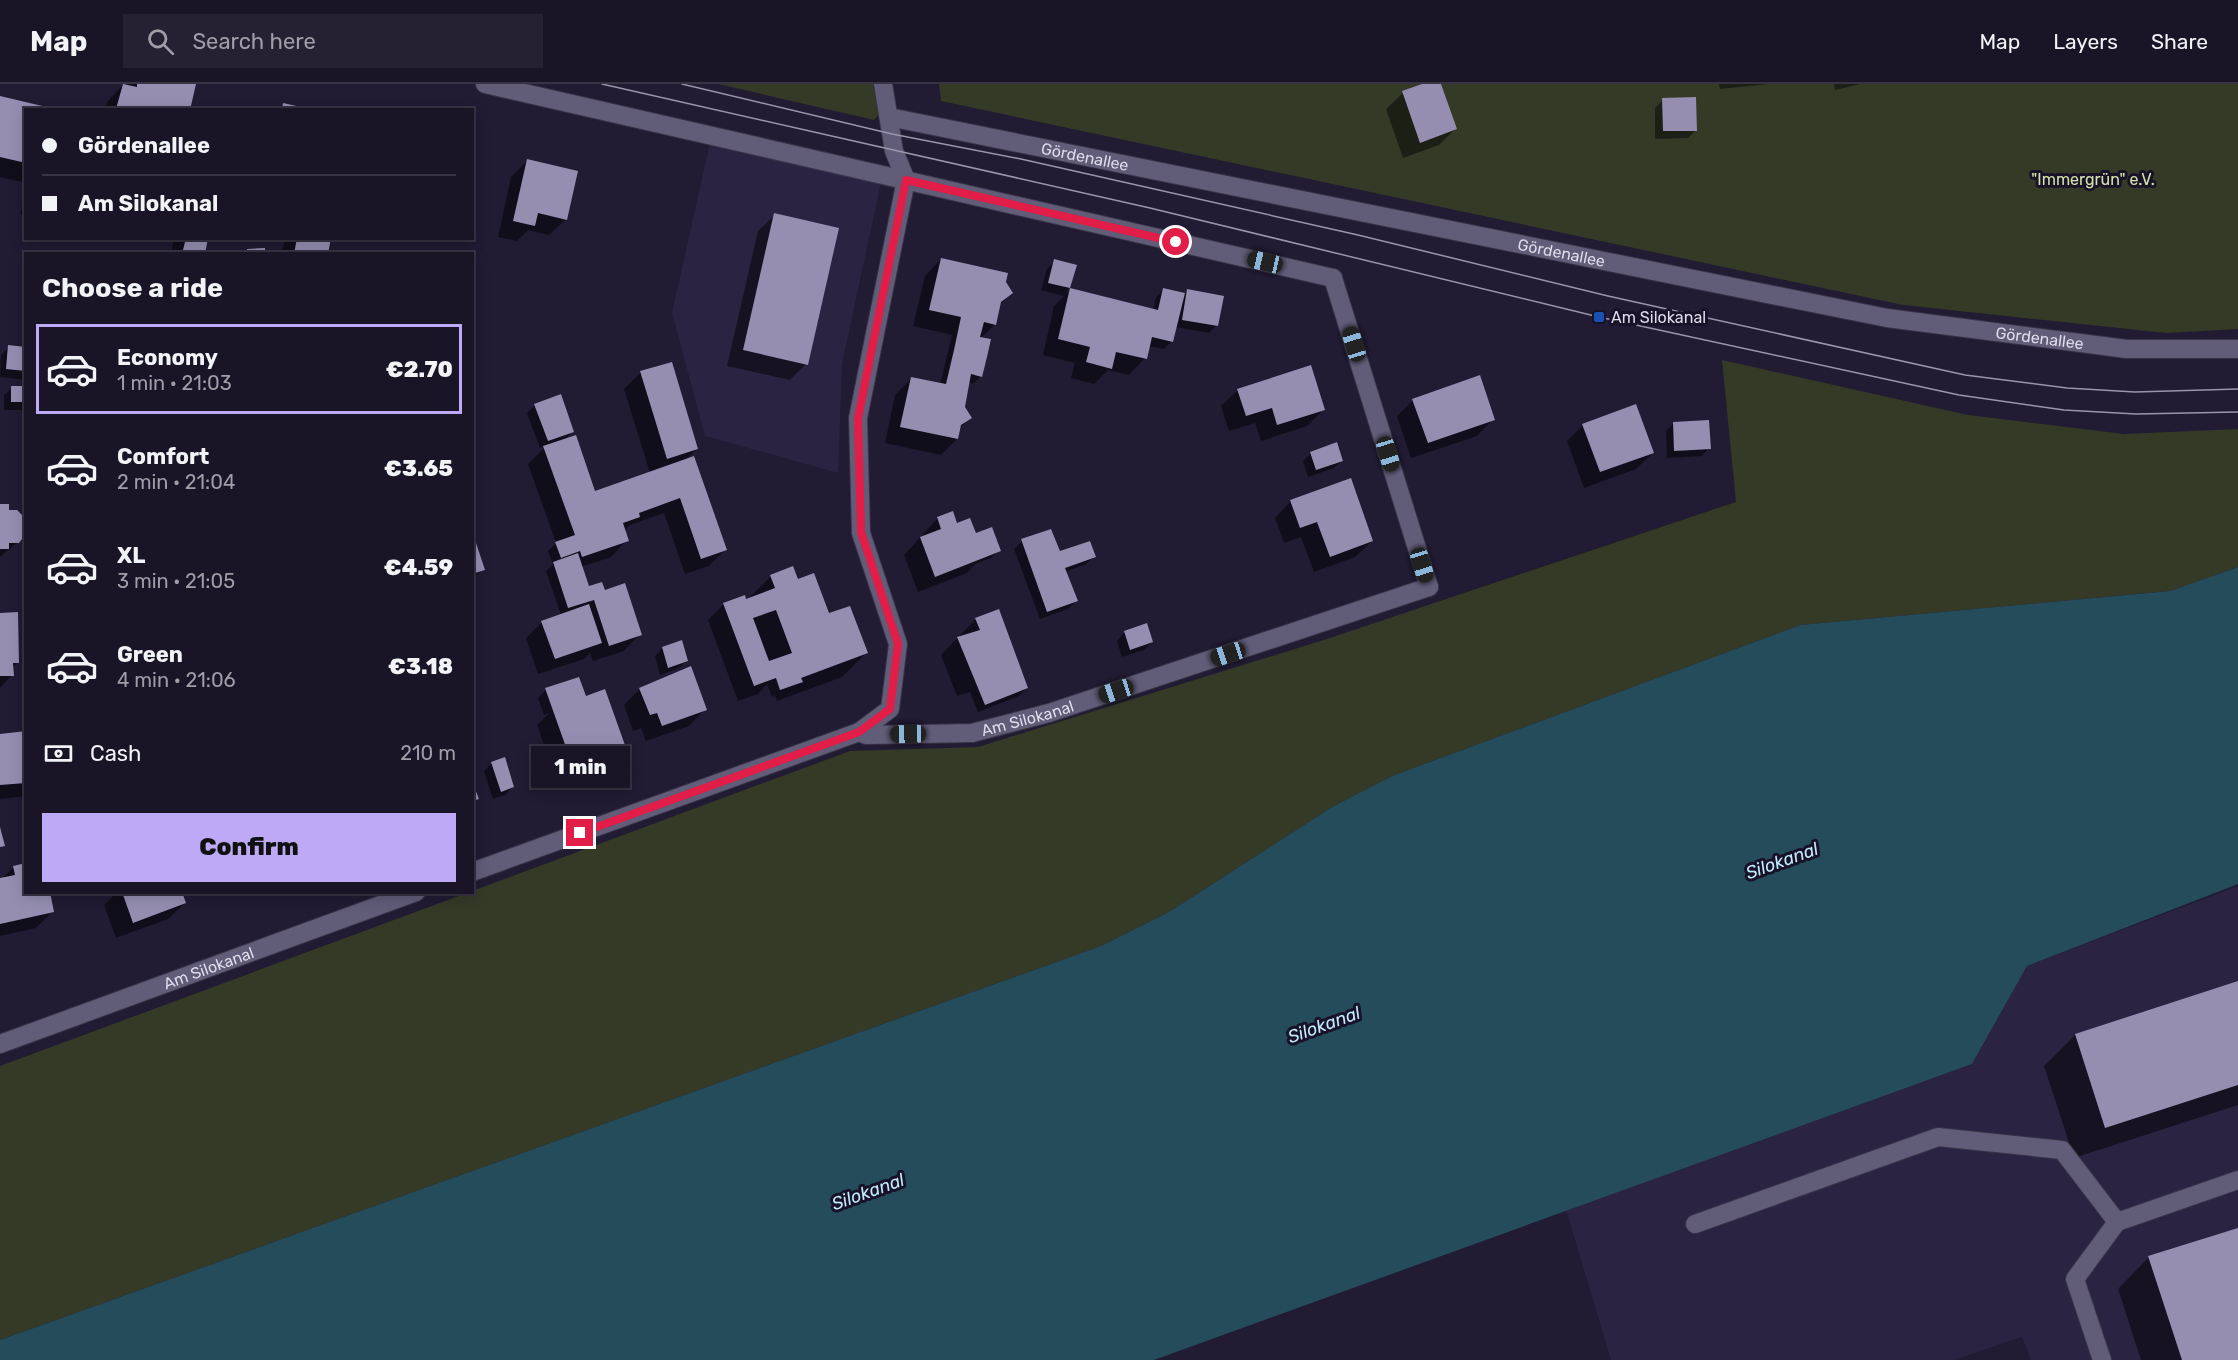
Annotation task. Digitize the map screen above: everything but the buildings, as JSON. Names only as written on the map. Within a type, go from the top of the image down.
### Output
[{"type":"street","points":[[485,84],[906,180]]},
{"type":"street","points":[[883,84],[894,151],[906,180]]},
{"type":"street","name":"Gördenallee","points":[[889,117],[1876,316],[2127,349],[2238,349]]},
{"type":"street","name":"Am Silokanal","points":[[474,871],[859,732],[890,709],[898,644],[861,532],[858,418],[906,180],[1333,278],[1429,587],[1038,716],[972,733],[866,735],[859,732]]},
{"type":"street","name":"Am Silokanal","points":[[0,1044],[411,894]]},
{"type":"street","points":[[1695,1224],[1938,1137],[2062,1150],[2117,1222]]},
{"type":"street","points":[[2102,1360],[2075,1279],[2117,1222],[2238,1180]]},
{"type":"shaded area","points":[[711,138],[882,178],[842,364],[838,473],[705,436],[672,313]]},
{"type":"shaded area","points":[[2238,886],[2238,1360],[2031,1360],[2022,1337],[1954,1360],[1611,1360],[1566,1210],[1972,1064],[2027,966]]},
{"type":"green space","points":[[718,84],[873,84],[880,113],[874,120]]},
{"type":"green space","name":"\"Immergrün\" e.V.","points":[[939,84],[2238,84],[2238,329],[2166,333],[1903,305],[941,101]]},
{"type":"green space","points":[[1722,360],[1968,415],[2124,434],[2238,429],[2238,567],[2170,591],[1800,625],[1392,776],[1332,807],[1169,912],[1101,946],[0,1340],[0,1066],[464,894],[474,894],[474,890],[850,751],[978,747],[1327,639],[1736,502]]},
{"type":"water","name":"Silokanal","points":[[2238,567],[2238,884],[2027,966],[1972,1064],[1154,1360],[0,1360],[0,1340],[1101,946],[1169,912],[1332,807],[1392,776],[1800,625],[2170,591]]},
{"type":"tram line","points":[[602,84],[1150,208],[1599,317],[1959,395],[2064,410],[2136,414],[2238,412]]},
{"type":"tram line","points":[[682,84],[892,134],[1021,159],[1358,235],[1608,296],[1965,375],[2067,388],[2135,392],[2238,389]]},
{"type":"place","name":"Am Silokanal","points":[[1599,317]]},
{"type":"route","points":[[580,833],[859,732],[890,709],[898,644],[861,532],[858,418],[906,180],[1176,242]]}]
